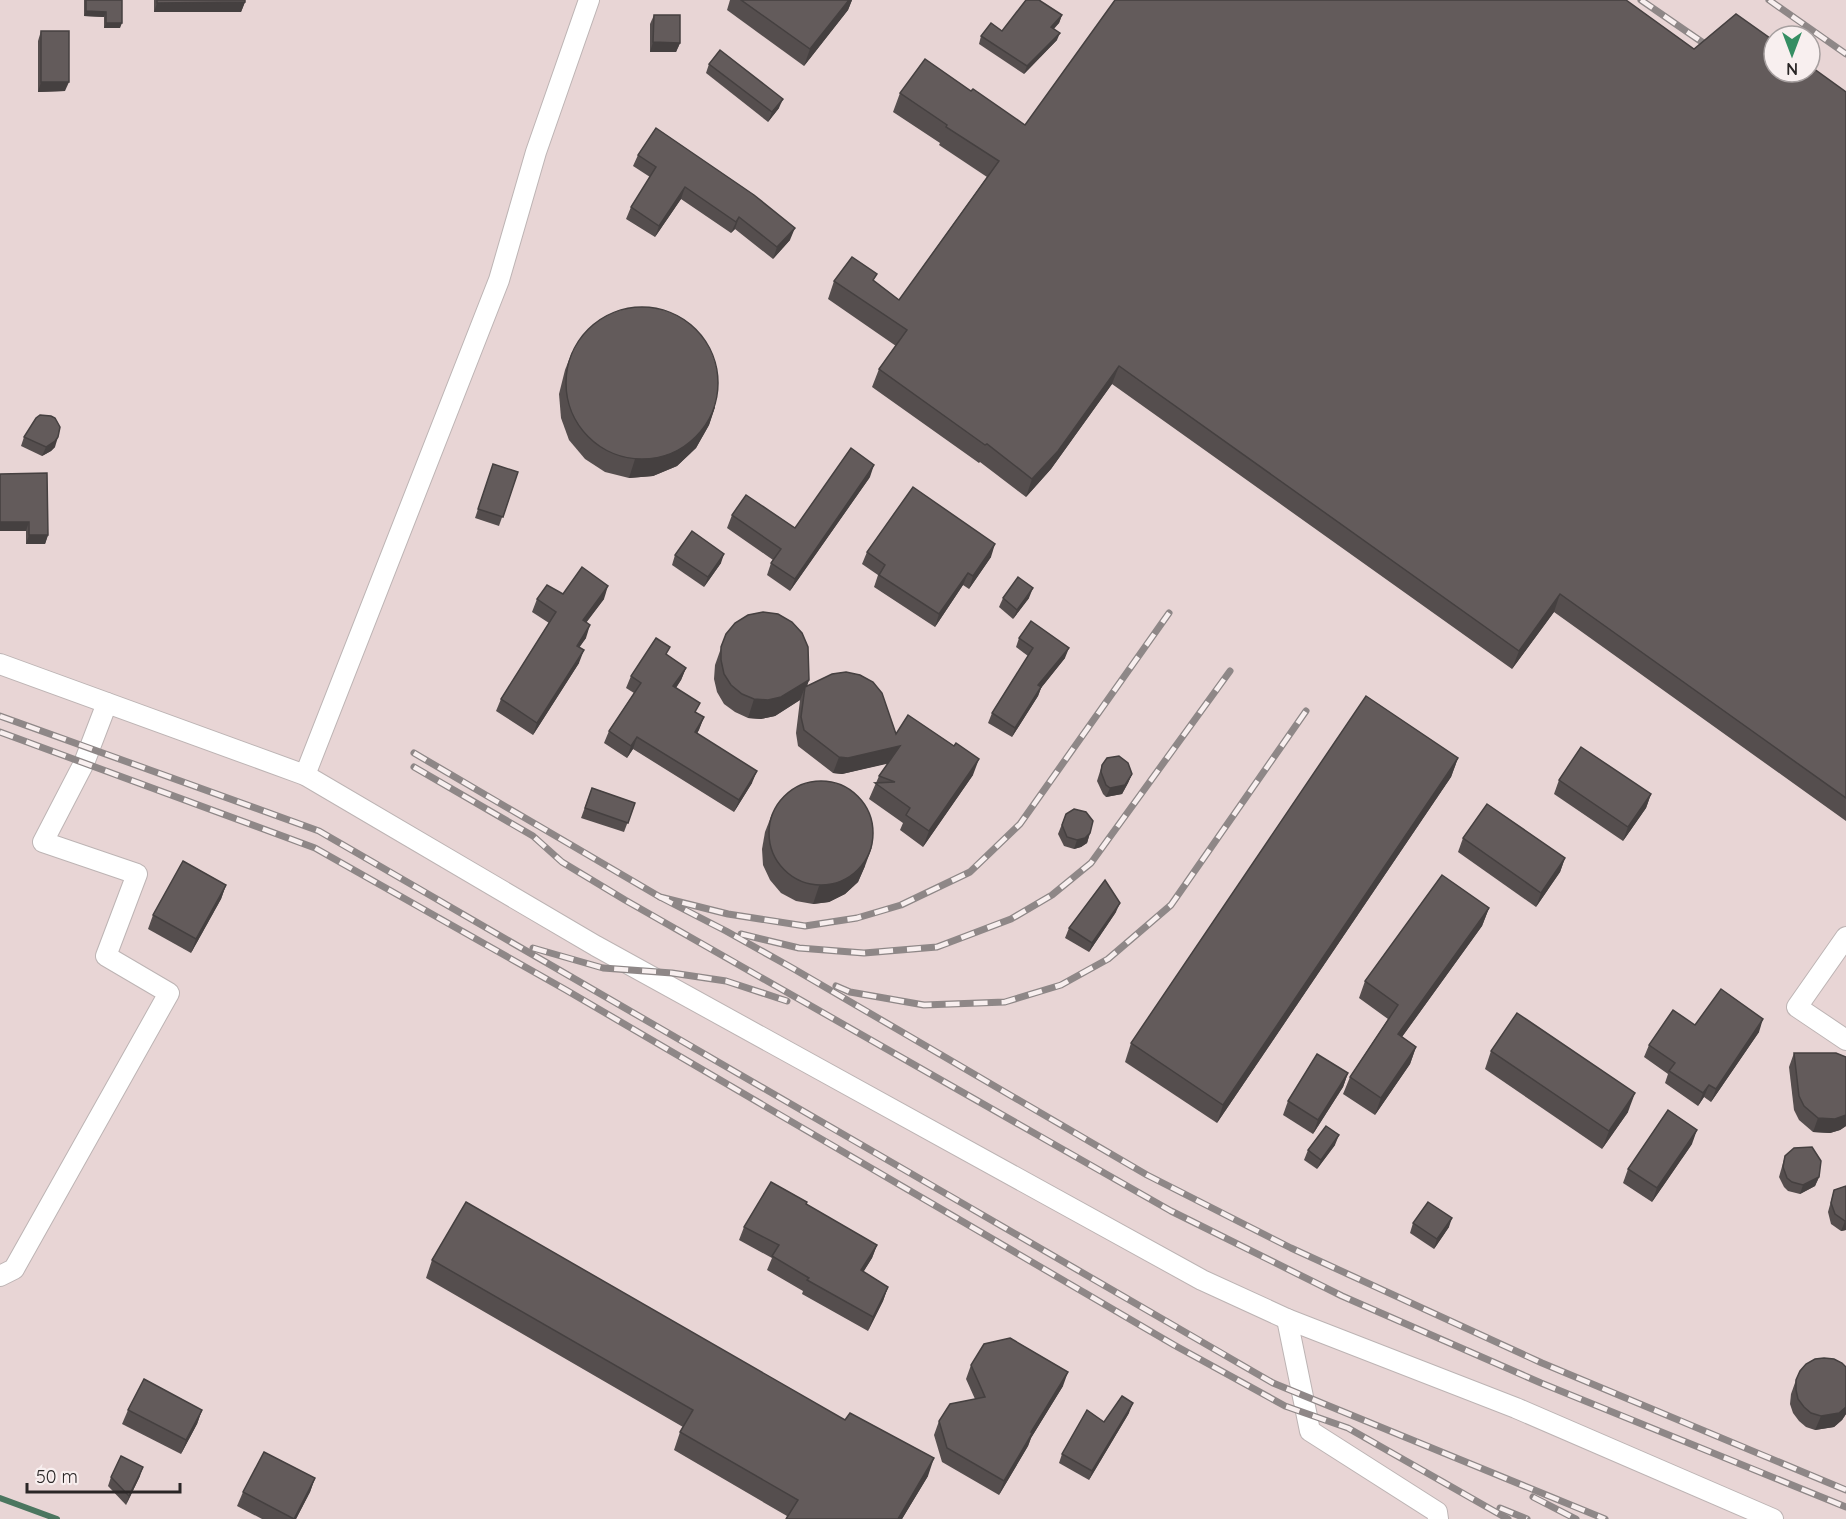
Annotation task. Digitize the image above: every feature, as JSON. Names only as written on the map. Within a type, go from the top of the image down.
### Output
[{"type":"lane","points":[[304,775],[499,280],[536,152],[589,0]]},
{"type":"lane","points":[[0,664],[304,775],[596,946],[1202,1280],[1287,1319],[1516,1408],[1773,1519]]},
{"type":"lane","points":[[0,1276],[14,1269],[169,993],[106,956],[137,874],[43,842],[84,763],[107,703]]},
{"type":"lane","points":[[1846,937],[1797,1007],[1846,1040]]},
{"type":"lane","points":[[1287,1319],[1310,1431],[1437,1512],[1438,1519]]},
{"type":"shaded area","points":[[0,0],[1846,0],[1846,1519],[0,1519]]},
{"type":"building","points":[[86,0],[122,0],[122,23],[106,23],[106,12],[86,11]]},
{"type":"building","points":[[157,0],[245,0],[245,2],[157,3]]},
{"type":"building","points":[[741,0],[849,0],[810,49]]},
{"type":"building","points":[[1026,0],[1039,0],[1062,15],[1051,27],[1060,33],[1027,66],[981,36],[991,23],[1002,31]]},
{"type":"building","points":[[1115,0],[1626,0],[1694,49],[1736,14],[1762,32],[1762,84],[1822,84],[1822,75],[1846,92],[1846,798],[1560,594],[1519,651],[1119,366],[1058,451],[1032,479],[987,444],[985,445],[879,369],[907,330],[834,281],[852,257],[877,274],[873,280],[899,300],[999,161],[946,127],[947,125],[900,93],[925,59],[1025,125]]},
{"type":"building","points":[[654,15],[680,15],[680,43],[653,42]]},
{"type":"building","points":[[41,31],[69,31],[69,82],[41,82]]},
{"type":"building","points":[[720,50],[783,99],[772,112],[709,64]]},
{"type":"building","points":[[656,128],[754,195],[795,228],[777,247],[739,217],[736,222],[685,187],[659,226],[631,207],[656,167],[638,155]]},
{"type":"building","points":[[642,307],[657,308],[671,313],[696,329],[712,354],[717,368],[717,398],[712,412],[696,437],[671,453],[657,458],[642,459],[627,458],[613,453],[588,437],[572,412],[567,398],[566,383],[567,368],[572,354],[588,329],[613,313],[627,308]]},
{"type":"building","points":[[40,415],[55,418],[60,427],[58,437],[46,447],[24,437]]},
{"type":"building","points":[[851,448],[874,465],[795,579],[771,563],[781,549],[732,515],[746,495],[795,528]]},
{"type":"building","points":[[493,464],[518,472],[503,517],[478,509]]},
{"type":"building","points":[[47,473],[48,535],[29,535],[29,522],[0,522],[0,474]]},
{"type":"building","points":[[913,487],[995,544],[973,576],[968,573],[939,614],[879,575],[885,565],[867,552]]},
{"type":"building","points":[[692,531],[724,554],[708,577],[675,555]]},
{"type":"building","points":[[582,567],[608,586],[583,620],[590,625],[577,646],[584,650],[537,723],[501,699],[556,612],[537,599],[547,585],[563,594]]},
{"type":"building","points":[[1018,577],[1033,588],[1017,610],[1003,598]]},
{"type":"building","points":[[763,612],[778,614],[792,622],[802,633],[808,647],[809,680],[781,697],[768,700],[754,699],[742,694],[731,685],[724,674],[721,660],[721,647],[726,634],[735,623],[748,615]]},
{"type":"building","points":[[1031,621],[1069,648],[1038,685],[1041,687],[1015,728],[992,713],[1033,648],[1019,638]]},
{"type":"building","points":[[656,638],[670,647],[666,654],[686,668],[673,686],[700,703],[695,712],[704,717],[695,732],[757,771],[739,800],[637,737],[631,746],[609,731],[641,683],[631,676]]},
{"type":"building","points":[[846,672],[860,675],[873,682],[882,693],[896,734],[908,715],[954,746],[956,743],[979,759],[929,831],[906,815],[910,808],[875,783],[895,782],[879,776],[900,746],[848,758],[839,757],[804,730],[801,717],[805,687],[832,674]]},
{"type":"building","points":[[1366,696],[1458,758],[1223,1105],[1131,1043]]},
{"type":"building","points":[[1581,747],[1651,794],[1628,827],[1559,780]]},
{"type":"building","points":[[1119,756],[1128,763],[1132,774],[1125,785],[1110,788],[1106,785],[1101,772],[1102,765],[1107,758]]},
{"type":"building","points":[[821,781],[841,785],[858,796],[869,813],[873,833],[869,853],[858,870],[841,881],[821,885],[801,881],[784,870],[773,853],[769,833],[773,813],[784,796],[801,785]]},
{"type":"building","points":[[592,788],[635,803],[628,823],[585,808]]},
{"type":"building","points":[[1487,804],[1565,858],[1541,893],[1463,838]]},
{"type":"building","points":[[1074,809],[1086,812],[1093,821],[1090,833],[1085,838],[1077,840],[1067,837],[1062,825],[1066,814]]},
{"type":"building","points":[[183,861],[226,885],[196,939],[153,915]]},
{"type":"building","points":[[1442,875],[1489,908],[1398,1034],[1416,1047],[1381,1098],[1350,1077],[1398,1005],[1365,981]]},
{"type":"building","points":[[1105,880],[1120,903],[1092,943],[1069,928]]},
{"type":"building","points":[[1721,989],[1763,1019],[1716,1089],[1709,1085],[1703,1093],[1669,1071],[1675,1063],[1649,1045],[1673,1010],[1695,1025]]},
{"type":"building","points":[[1517,1013],[1635,1093],[1609,1131],[1491,1051]]},
{"type":"building","points":[[1794,1053],[1836,1053],[1846,1057],[1846,1115],[1835,1119],[1818,1118],[1804,1106],[1799,1096]]},
{"type":"building","points":[[1317,1054],[1348,1073],[1318,1120],[1288,1101]]},
{"type":"building","points":[[1668,1110],[1697,1130],[1657,1188],[1628,1169]]},
{"type":"building","points":[[1326,1126],[1339,1135],[1321,1160],[1308,1150]]},
{"type":"building","points":[[1812,1147],[1821,1161],[1819,1177],[1803,1185],[1792,1182],[1787,1178],[1783,1167],[1785,1156],[1794,1148]]},
{"type":"building","points":[[771,1182],[877,1245],[861,1270],[888,1287],[873,1317],[807,1280],[809,1278],[772,1256],[779,1245],[744,1227]]},
{"type":"building","points":[[1846,1186],[1845,1221],[1835,1214],[1831,1203],[1834,1190]]},
{"type":"building","points":[[466,1202],[845,1420],[850,1413],[934,1458],[898,1519],[786,1519],[798,1500],[680,1432],[693,1410],[432,1260]]},
{"type":"building","points":[[1428,1202],[1452,1218],[1437,1239],[1413,1223]]},
{"type":"building","points":[[1010,1338],[1068,1372],[1004,1481],[947,1448],[939,1421],[950,1404],[985,1397],[971,1365],[984,1344]]},
{"type":"building","points":[[1815,1359],[1834,1359],[1846,1367],[1846,1407],[1839,1413],[1821,1416],[1811,1413],[1798,1399],[1796,1380],[1806,1364]]},
{"type":"building","points":[[144,1379],[202,1410],[186,1440],[128,1410]]},
{"type":"building","points":[[1122,1396],[1133,1403],[1092,1471],[1062,1454],[1087,1410],[1104,1422]]},
{"type":"building","points":[[264,1452],[315,1478],[294,1519],[243,1492]]},
{"type":"building","points":[[121,1456],[143,1467],[129,1496],[111,1477]]},
{"type":"waterway","points":[[0,1498],[57,1519]]},
{"type":"railway","points":[[1641,0],[1715,51]]},
{"type":"railway","points":[[1769,0],[1846,54]]},
{"type":"railway","points":[[414,753],[660,897],[728,914],[805,926],[857,918],[901,905],[970,872],[1020,824],[1169,613]]},
{"type":"railway","points":[[741,934],[799,948],[864,953],[937,947],[1011,919],[1052,895],[1091,863],[1230,671]]},
{"type":"railway","points":[[836,986],[850,992],[924,1005],[1005,1002],[1061,985],[1108,959],[1171,905],[1306,711]]},
{"type":"railway","points":[[0,716],[319,831],[1273,1383],[1605,1519]]},
{"type":"railway","points":[[0,732],[315,848],[566,990],[1174,1345],[1285,1406],[1348,1428],[1508,1519]]},
{"type":"railway","points":[[414,767],[533,836],[562,862],[625,900],[1171,1211],[1342,1296],[1541,1383],[1846,1507]]},
{"type":"railway","points":[[660,897],[794,969],[1147,1175],[1291,1248],[1542,1363],[1846,1490]]},
{"type":"railway","points":[[533,948],[603,968],[672,973],[726,981],[787,1001]]},
{"type":"railway","points":[[1533,1497],[1576,1519]]},
{"type":"railway","points":[[1500,1508],[1527,1519]]}]
